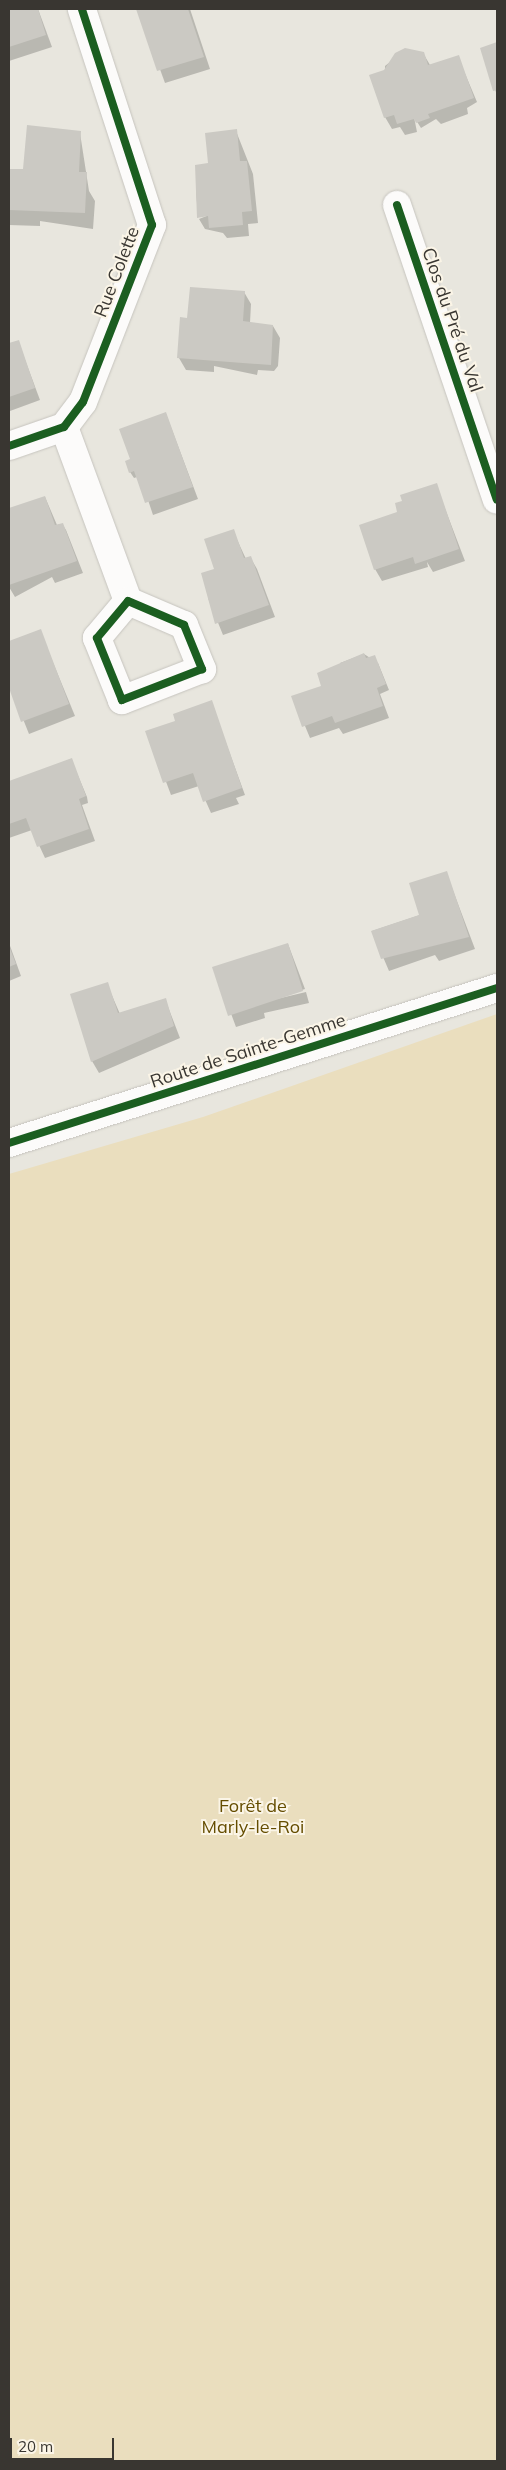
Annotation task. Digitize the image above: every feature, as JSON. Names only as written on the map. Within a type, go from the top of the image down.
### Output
[{"type":"street","name":"Rue Colette","points":[[64,427],[83,402],[152,224],[82,9]]},
{"type":"street","name":"Clos du Pré du Val","points":[[397,205],[497,500]]},
{"type":"street","points":[[9,446],[64,427],[128,600]]},
{"type":"street","name":"Route de Sainte-Gemme","points":[[9,1143],[497,988]]},
{"type":"green space","name":"Forêt de Marly-le-Roi","points":[[497,1014],[497,2461],[9,2461],[9,1174],[203,1117]]},
{"type":"building","points":[[9,9],[38,9],[46,35],[9,47]]},
{"type":"building","points":[[136,9],[188,9],[204,57],[157,71]]},
{"type":"building","points":[[497,42],[497,90],[493,91],[480,48]]},
{"type":"building","points":[[405,48],[424,52],[428,65],[459,55],[474,98],[428,114],[430,118],[416,123],[414,119],[397,124],[394,115],[384,118],[369,75],[384,70],[395,53]]},
{"type":"building","points":[[27,125],[81,131],[79,172],[87,172],[85,213],[9,210],[9,169],[23,169]]},
{"type":"building","points":[[237,129],[240,161],[247,161],[252,211],[242,212],[243,225],[209,228],[208,216],[197,218],[195,165],[208,163],[205,133]]},
{"type":"building","points":[[190,287],[245,291],[243,321],[273,325],[271,365],[177,358],[180,317],[187,318]]},
{"type":"building","points":[[19,340],[35,388],[9,397],[9,343]]},
{"type":"building","points":[[166,412],[193,487],[145,503],[134,471],[129,473],[125,461],[130,459],[119,429]]},
{"type":"building","points":[[437,483],[459,549],[415,564],[413,557],[374,570],[359,525],[397,512],[395,503],[402,501],[400,495]]},
{"type":"building","points":[[45,496],[55,525],[63,523],[77,561],[9,585],[9,508]]},
{"type":"building","points":[[234,529],[244,558],[251,556],[269,605],[215,624],[201,573],[214,569],[204,539]]},
{"type":"building","points":[[41,629],[69,704],[21,722],[9,688],[9,641]]},
{"type":"building","points":[[364,653],[366,658],[375,655],[386,684],[377,688],[383,706],[335,723],[332,716],[302,727],[291,696],[321,686],[317,673]]},
{"type":"building","points":[[212,700],[242,788],[203,802],[193,773],[163,783],[145,731],[175,721],[173,714]]},
{"type":"building","points":[[72,758],[86,796],[79,799],[89,829],[37,847],[26,818],[9,824],[9,781]]},
{"type":"building","points":[[447,871],[469,937],[381,959],[371,931],[419,915],[409,883]]},
{"type":"building","points":[[288,943],[303,991],[228,1016],[212,967]]},
{"type":"building","points":[[9,946],[16,964],[9,967]]},
{"type":"building","points":[[108,982],[118,1013],[166,998],[174,1026],[91,1062],[70,994]]},
{"type":"cycle path","points":[[9,446],[64,427],[83,402],[152,225],[82,9]]},
{"type":"cycle path","points":[[397,205],[497,500]]},
{"type":"cycle path","points":[[128,601],[184,625],[202,669],[122,700],[97,638],[128,601]]},
{"type":"cycle path","points":[[9,1143],[497,988]]}]
